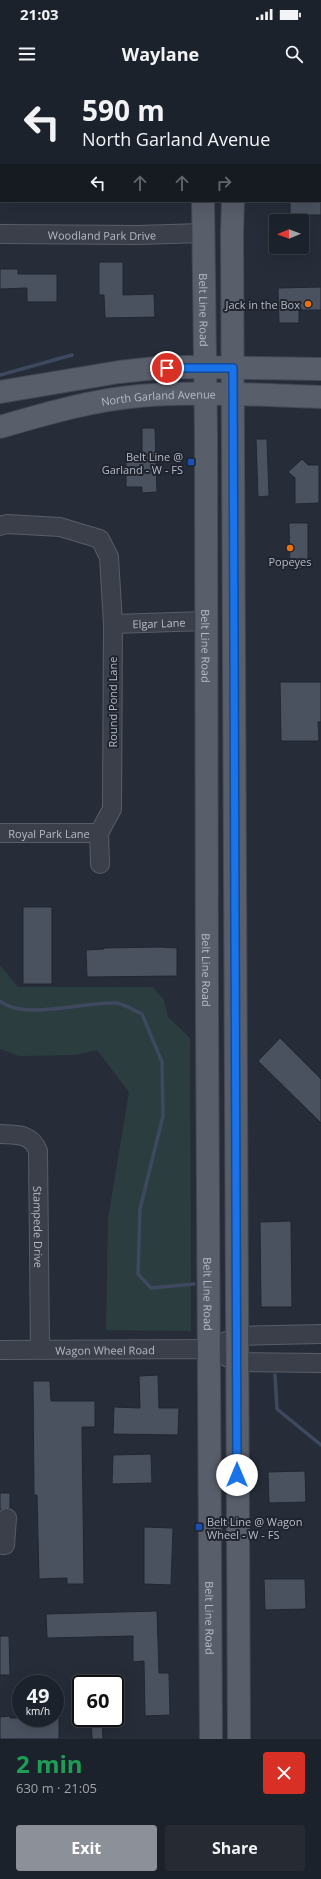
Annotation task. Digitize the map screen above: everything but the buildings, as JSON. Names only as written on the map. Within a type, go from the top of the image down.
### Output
[{"type":"main road","name":"Belt Line Road","points":[[203,202],[206,367],[206,804],[211,1739]]},
{"type":"main road","points":[[233,202],[234,804],[239,1739]]},
{"type":"main road","points":[[0,392],[119,372],[156,368],[206,367],[321,369]]},
{"type":"main road","name":"North Garland Avenue","points":[[0,427],[62,409],[116,398],[206,394],[321,397]]},
{"type":"main road","points":[[206,621],[234,621]]},
{"type":"main road","points":[[206,804],[234,804]]},
{"type":"main road","points":[[207,920],[235,920]]},
{"type":"main road","points":[[210,1554],[237,1553]]},
{"type":"street","name":"Woodland Park Drive","points":[[0,234],[138,235],[203,233]]},
{"type":"street","name":"Round Pond Lane","points":[[0,526],[7,524],[60,527],[100,538],[109,556],[112,624],[112,808],[99,833],[100,864]]},
{"type":"street","name":"Elgar Lane","points":[[112,624],[206,621]]},
{"type":"street","name":"Royal Park Lane","points":[[0,833],[99,833]]},
{"type":"street","name":"Stampede Drive","points":[[0,1134],[18,1135],[28,1138],[35,1142],[38,1151],[40,1349]]},
{"type":"street","name":"Wagon Wheel Road","points":[[0,1350],[210,1349],[237,1336],[321,1334]]},
{"type":"street","name":"Wagon Wheel Road","points":[[210,1349],[237,1362],[321,1363]]},
{"type":"street","points":[[0,1545],[5,1545],[7,1518]]},
{"type":"shaded area","points":[[0,965],[18,987],[153,987],[164,1000],[168,1017],[190,1038],[191,1331],[106,1330],[108,1219],[129,1092],[97,1050],[75,1055],[19,1056],[0,1049]]},
{"type":"waterway","points":[[0,375],[72,355]]},
{"type":"waterway","points":[[0,1001],[11,1007],[40,1010],[116,1003],[142,1014],[162,1062],[163,1116],[140,1209],[138,1274],[151,1288],[194,1284]]},
{"type":"waterway","points":[[275,1375],[277,1409],[321,1445]]},
{"type":"place","name":"Jack in the Box","points":[[308,304]]},
{"type":"place","name":"Belt Line @ Garland - W - FS","points":[[191,462]]},
{"type":"place","name":"Popeyes","points":[[290,548]]},
{"type":"place","name":"Belt Line @ Wagon Wheel - W - FS","points":[[199,1527]]},
{"type":"route","points":[[167,368],[233,368],[237,1475]]}]
